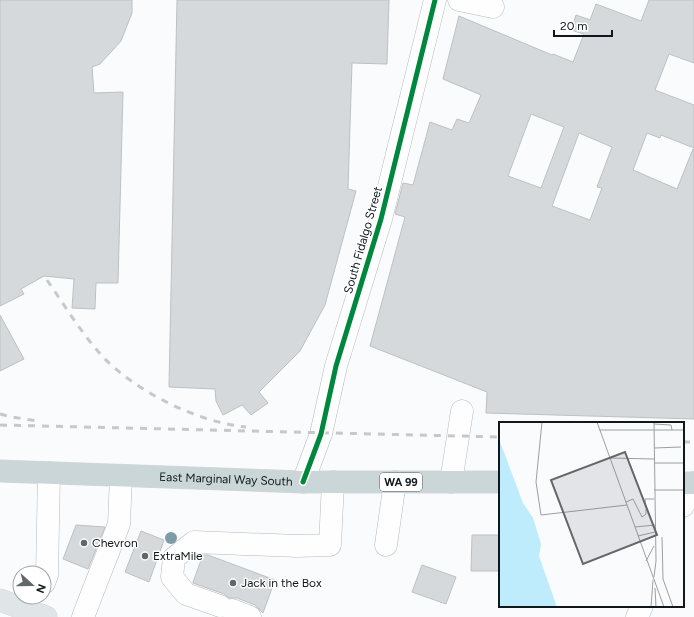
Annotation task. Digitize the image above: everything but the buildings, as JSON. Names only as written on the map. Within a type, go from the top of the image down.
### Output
[{"type":"highway","name":"East Marginal Way South","points":[[0,471],[303,482],[499,482]]},
{"type":"main road","points":[[0,600],[39,609]]},
{"type":"street","name":"South Fidalgo Street","points":[[303,482],[344,369],[435,0]]},
{"type":"street","points":[[459,0],[493,7]]},
{"type":"street","points":[[451,482],[462,412]]},
{"type":"street","points":[[47,565],[49,473]]},
{"type":"street","points":[[83,617],[119,524],[121,476]]},
{"type":"street","points":[[234,611],[186,594],[172,577],[174,558],[194,542],[297,546],[330,545],[333,482]]},
{"type":"street","points":[[386,545],[395,482]]},
{"type":"street","points":[[684,503],[690,483]]},
{"type":"street","points":[[637,617],[642,607]]},
{"type":"railway","points":[[47,280],[95,348],[117,370],[133,382],[150,393],[188,412],[227,424],[246,427]]},
{"type":"railway","points":[[0,414],[37,421]]},
{"type":"railway","points":[[0,425],[499,437]]},
{"type":"railway","points":[[684,442],[694,442]]},
{"type":"cycle path","points":[[303,482],[321,434],[336,366],[381,219],[435,0]]},
{"type":"place","name":"Chevron","points":[[84,543]]},
{"type":"place","name":"ExtraMile","points":[[145,556]]},
{"type":"place","name":"Jack in the Box","points":[[233,583]]}]
